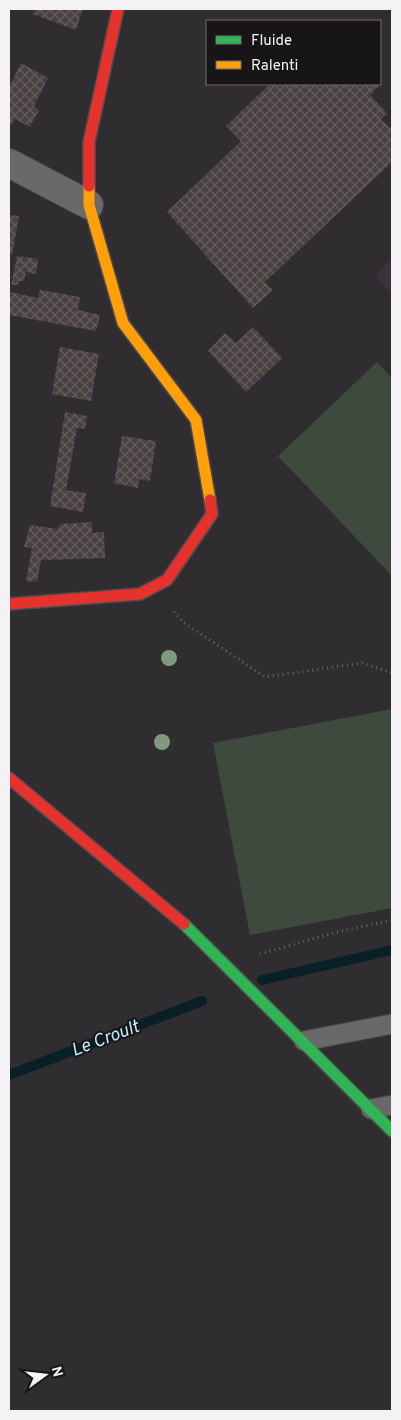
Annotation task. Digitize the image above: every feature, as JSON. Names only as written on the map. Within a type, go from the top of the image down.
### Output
[{"type":"street","points":[[9,604],[140,594],[167,580],[212,514],[196,420],[123,323],[89,205],[89,142],[118,9]]},
{"type":"street","points":[[9,163],[89,205]]},
{"type":"street","points":[[9,778],[194,932],[392,1131]]},
{"type":"lane","points":[[304,1041],[392,1024]]},
{"type":"lane","points":[[371,1109],[392,1104]]},
{"type":"path","points":[[154,587],[183,622],[265,677],[362,663],[392,673]]},
{"type":"path","points":[[227,965],[275,949],[392,920]]},
{"type":"shaded area","points":[[392,258],[392,294],[375,276]]},
{"type":"green space","points":[[377,362],[392,378],[392,576],[278,456]]},
{"type":"green space","points":[[392,709],[392,908],[250,935],[213,743]]},
{"type":"building","points":[[35,9],[83,9],[76,30],[33,14]]},
{"type":"building","points":[[21,63],[48,78],[34,106],[39,110],[30,127],[15,119],[11,125],[9,123],[9,87]]},
{"type":"building","points":[[269,85],[378,85],[370,95],[387,113],[381,119],[390,128],[392,126],[392,162],[265,282],[273,290],[253,308],[167,212],[241,141],[226,126]]},
{"type":"building","points":[[9,215],[19,216],[12,255],[9,255]]},
{"type":"building","points":[[17,256],[38,259],[36,274],[26,272],[24,281],[19,281],[18,285],[11,285]]},
{"type":"building","points":[[40,290],[80,297],[78,310],[100,315],[96,331],[9,315],[10,292],[38,298]]},
{"type":"building","points":[[253,327],[282,358],[246,392],[208,351],[225,333],[236,343]]},
{"type":"building","points":[[60,347],[99,354],[91,401],[52,394]]},
{"type":"building","points":[[65,412],[87,416],[85,429],[77,428],[66,490],[86,493],[83,512],[50,506]]},
{"type":"building","points":[[122,436],[156,441],[150,481],[139,479],[138,488],[114,483]]},
{"type":"building","points":[[92,522],[92,533],[104,532],[105,558],[41,560],[37,582],[26,581],[32,548],[24,547],[30,525],[58,529],[60,524]]},
{"type":"waterway","name":"Le Croult","points":[[262,980],[392,950]]},
{"type":"waterway","name":"Le Croult","points":[[9,1075],[202,1001]]},
{"type":"traffic: fast","points":[[184,924],[392,1131]]},
{"type":"traffic: slow","points":[[89,186],[89,205],[123,323],[196,420],[210,500]]},
{"type":"traffic: jam","points":[[89,186],[89,142],[118,9]]},
{"type":"traffic: jam","points":[[9,604],[140,594],[167,580],[212,514],[210,500]]},
{"type":"traffic: jam","points":[[9,778],[184,924]]}]
